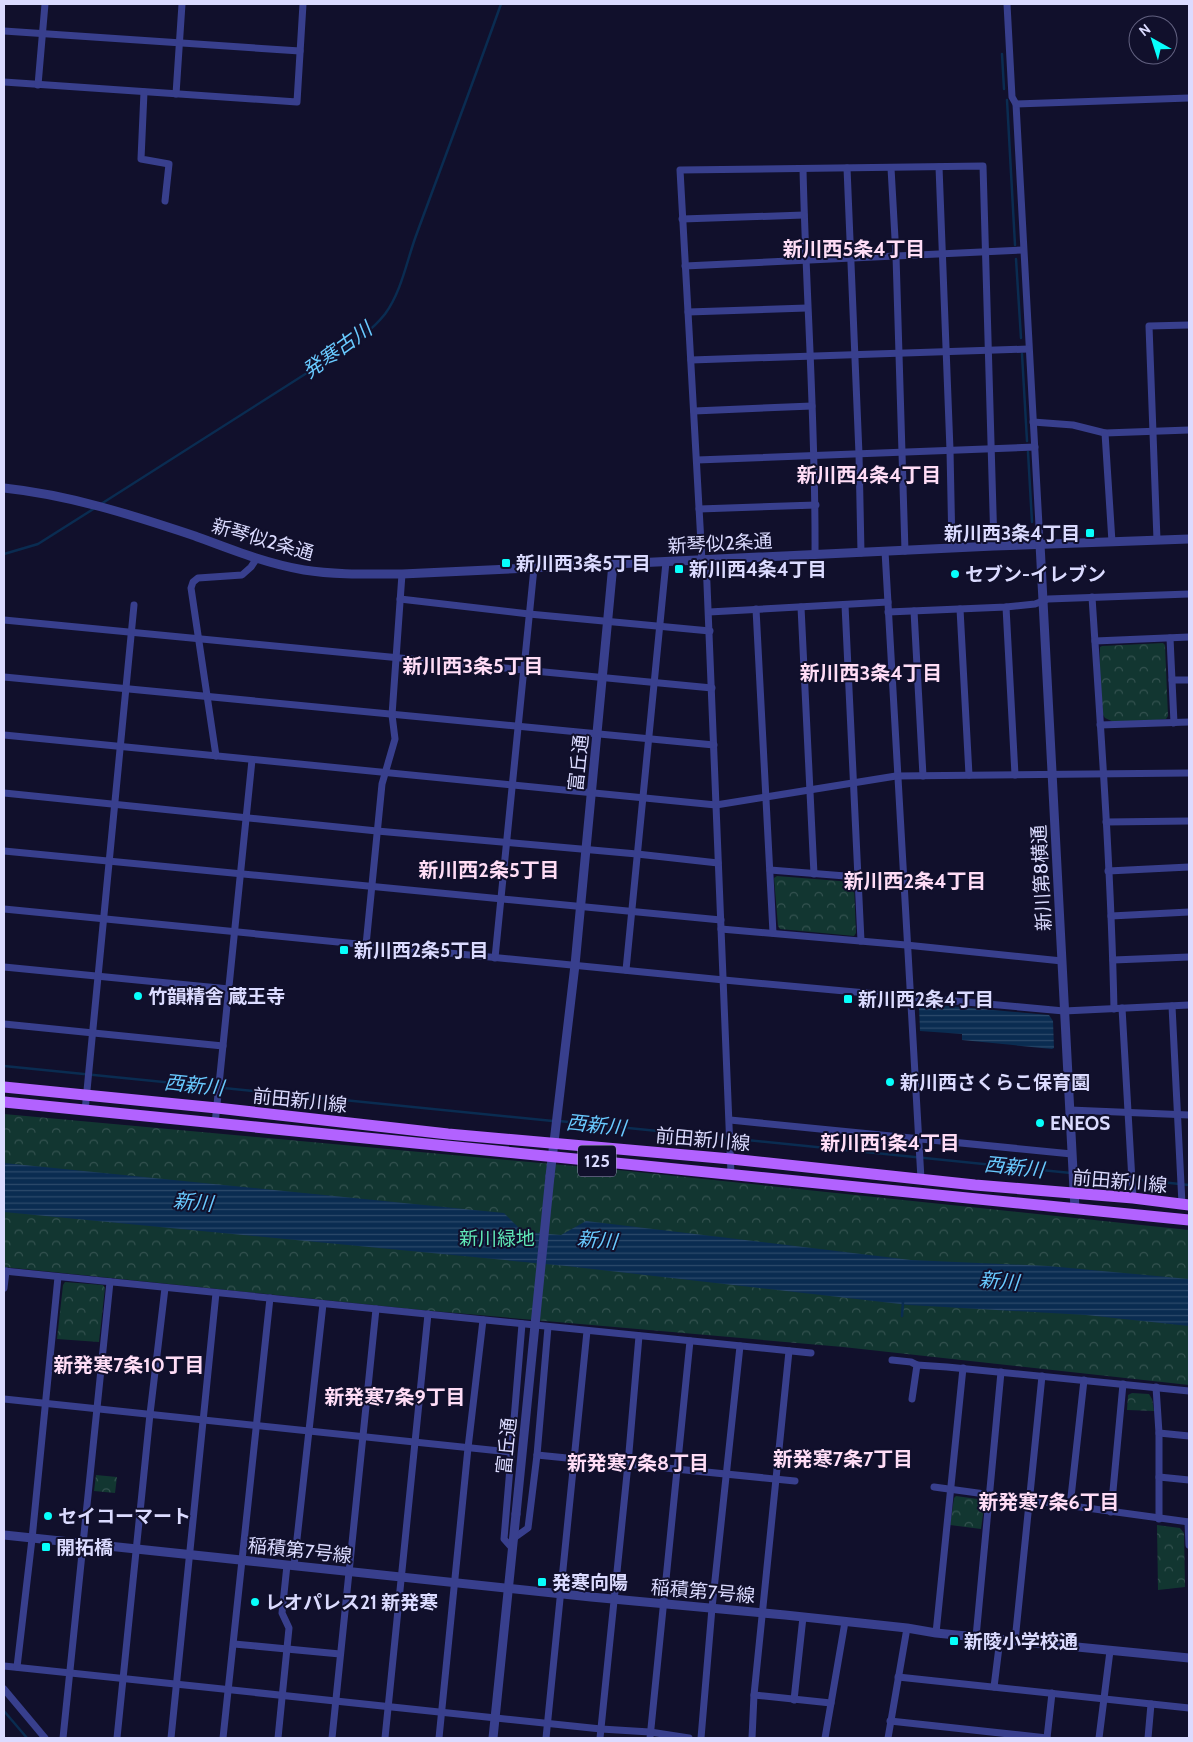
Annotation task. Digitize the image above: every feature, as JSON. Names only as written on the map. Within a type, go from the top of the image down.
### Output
[{"type":"main road","name":"前田新川線","points":[[4,1087],[217,1108],[448,1134],[554,1142],[1186,1204]]},
{"type":"main road","name":"前田新川線","points":[[4,1102],[1189,1220]]},
{"type":"street","points":[[38,85],[45,4]]},
{"type":"street","points":[[176,94],[182,4]]},
{"type":"street","points":[[4,82],[297,102],[303,4]]},
{"type":"street","points":[[1007,4],[1012,97],[1016,104],[1040,544]]},
{"type":"street","points":[[4,31],[300,51]]},
{"type":"street","points":[[144,92],[141,159],[169,164],[165,202]]},
{"type":"street","points":[[1016,104],[1189,98]]},
{"type":"street","points":[[731,1174],[710,631],[699,509],[680,170],[983,166],[994,546]]},
{"type":"street","points":[[939,167],[952,548]]},
{"type":"street","points":[[847,168],[852,258],[861,553]]},
{"type":"street","points":[[891,168],[896,256],[905,550]]},
{"type":"street","points":[[802,169],[816,505],[815,555]]},
{"type":"street","points":[[682,220],[804,215]]},
{"type":"street","points":[[685,266],[1023,250]]},
{"type":"street","points":[[688,312],[807,308]]},
{"type":"street","points":[[1157,540],[1149,326],[1189,325]]},
{"type":"street","points":[[691,360],[1028,349]]},
{"type":"street","points":[[694,411],[812,406]]},
{"type":"street","points":[[1033,422],[1073,426],[1105,433],[1189,430]]},
{"type":"street","points":[[1105,433],[1112,542]]},
{"type":"street","points":[[697,460],[1035,447]]},
{"type":"street","name":"新琴似2条通","points":[[4,488],[88,502],[257,558],[302,570],[349,574],[402,574],[994,546],[1189,539]]},
{"type":"street","points":[[699,509],[816,505]]},
{"type":"street","name":"新川第8横通","points":[[1040,544],[1075,1209]]},
{"type":"street","points":[[885,552],[896,776],[921,1179]]},
{"type":"street","points":[[216,756],[192,588],[193,582],[198,578],[242,575],[257,558]]},
{"type":"street","points":[[626,970],[666,562]]},
{"type":"street","name":"富丘通","points":[[493,1738],[552,1156],[575,965],[613,564]]},
{"type":"street","points":[[496,958],[534,568]]},
{"type":"street","points":[[366,945],[384,772],[395,739],[392,715],[402,574]]},
{"type":"street","points":[[888,612],[1006,607],[1035,604],[1048,599],[1189,594]]},
{"type":"street","points":[[1092,597],[1113,960],[1128,1112],[1133,1198]]},
{"type":"street","points":[[400,600],[710,631]]},
{"type":"street","points":[[709,612],[888,602]]},
{"type":"street","points":[[85,1110],[134,605]]},
{"type":"street","points":[[845,605],[861,941]]},
{"type":"street","points":[[801,607],[814,874]]},
{"type":"street","points":[[1006,607],[1015,775]]},
{"type":"street","points":[[756,609],[773,933]]},
{"type":"street","points":[[960,609],[969,775]]},
{"type":"street","points":[[914,611],[922,776]]},
{"type":"street","points":[[4,620],[712,688]]},
{"type":"street","points":[[1095,640],[1189,637]]},
{"type":"street","points":[[1170,638],[1174,722]]},
{"type":"street","points":[[4,677],[714,745]]},
{"type":"street","points":[[1172,680],[1189,680]]},
{"type":"street","points":[[1100,725],[1189,722]]},
{"type":"street","points":[[4,735],[716,805],[896,776],[1189,773]]},
{"type":"street","points":[[215,1124],[252,760]]},
{"type":"street","points":[[4,793],[718,863]]},
{"type":"street","points":[[1106,822],[1189,821]]},
{"type":"street","points":[[4,851],[721,920]]},
{"type":"street","points":[[1108,871],[1189,867]]},
{"type":"street","points":[[770,870],[858,877]]},
{"type":"street","points":[[4,909],[724,980],[1064,1011],[1189,1006]]},
{"type":"street","points":[[1111,916],[1189,912]]},
{"type":"street","points":[[721,929],[1062,961]]},
{"type":"street","points":[[1113,960],[1189,957]]},
{"type":"street","points":[[4,967],[229,989]]},
{"type":"street","points":[[1172,1006],[1181,1190],[1186,1204]]},
{"type":"street","points":[[4,1024],[223,1046]]},
{"type":"street","points":[[1070,1110],[1189,1114]]},
{"type":"street","points":[[730,1123],[918,1138],[1072,1154]]},
{"type":"street","points":[[4,1288],[5,1271],[811,1353]]},
{"type":"street","points":[[17,1667],[32,1539],[58,1277]]},
{"type":"street","points":[[63,1738],[110,1282]]},
{"type":"street","points":[[117,1738],[150,1414],[165,1288]]},
{"type":"street","points":[[171,1738],[216,1293]]},
{"type":"street","points":[[223,1738],[270,1298]]},
{"type":"street","points":[[278,1738],[290,1628],[282,1614],[310,1431],[323,1304]]},
{"type":"street","points":[[332,1738],[376,1309]]},
{"type":"street","points":[[384,1738],[428,1314]]},
{"type":"street","points":[[439,1738],[468,1448],[483,1320]]},
{"type":"street","points":[[512,1548],[504,1540],[522,1324]]},
{"type":"street","points":[[514,1538],[528,1528],[537,1455],[548,1327]]},
{"type":"street","points":[[546,1738],[587,1331]]},
{"type":"street","points":[[600,1738],[639,1336]]},
{"type":"street","points":[[650,1735],[690,1341]]},
{"type":"street","points":[[701,1738],[712,1608],[740,1346]]},
{"type":"street","points":[[752,1738],[754,1695],[789,1351]]},
{"type":"street","points":[[892,1360],[911,1362],[918,1365],[1189,1391]]},
{"type":"street","points":[[912,1399],[918,1365]]},
{"type":"street","points":[[936,1633],[963,1368]]},
{"type":"street","points":[[976,1637],[1001,1372]]},
{"type":"street","points":[[1015,1641],[1042,1376]]},
{"type":"street","points":[[1070,1506],[1084,1380]]},
{"type":"street","points":[[1111,1512],[1123,1384]]},
{"type":"street","points":[[1156,1387],[1159,1433],[1159,1519]]},
{"type":"street","points":[[4,1399],[510,1452]]},
{"type":"street","points":[[1159,1433],[1189,1436]]},
{"type":"street","points":[[537,1455],[795,1481]]},
{"type":"street","points":[[1159,1476],[1189,1480]]},
{"type":"street","points":[[934,1487],[1189,1522],[1189,1545]]},
{"type":"street","name":"稲積第7号線","points":[[4,1535],[1189,1658]]},
{"type":"street","points":[[794,1700],[803,1617]]},
{"type":"street","points":[[825,1738],[845,1622]]},
{"type":"street","points":[[888,1738],[907,1628]]},
{"type":"street","points":[[994,1687],[1000,1639]]},
{"type":"street","points":[[234,1644],[340,1654]]},
{"type":"street","points":[[1099,1738],[1110,1651]]},
{"type":"street","points":[[4,1666],[689,1738]]},
{"type":"street","points":[[898,1677],[1189,1708]]},
{"type":"street","points":[[4,1689],[45,1738]]},
{"type":"street","points":[[890,1721],[1046,1738],[1052,1693]]},
{"type":"street","points":[[754,1695],[832,1703]]},
{"type":"street","points":[[1148,1738],[1152,1704]]},
{"type":"green space","points":[[1163,643],[1165,645],[1168,716],[1166,719],[1118,724],[1105,718],[1099,708],[1100,647]]},
{"type":"green space","points":[[777,876],[852,882],[854,885],[856,933],[854,936],[780,929],[778,926],[774,878]]},
{"type":"green space","name":"新川緑地","points":[[4,1114],[618,1170],[1189,1230],[1189,1385],[843,1347],[421,1310],[4,1267]]},
{"type":"green space","points":[[65,1282],[103,1285],[105,1288],[99,1342],[57,1339],[63,1285]]},
{"type":"green space","points":[[1132,1393],[1149,1394],[1154,1411],[1127,1410],[1128,1395]]},
{"type":"green space","points":[[96,1475],[117,1477],[115,1493],[94,1491]]},
{"type":"green space","points":[[956,1496],[985,1500],[981,1529],[950,1525],[954,1498]]},
{"type":"green space","points":[[1157,1525],[1180,1528],[1184,1533],[1185,1587],[1158,1590]]},
{"type":"water","points":[[927,1004],[1049,1015],[1053,1021],[1054,1048],[962,1040],[962,1034],[920,1031],[919,1007]]},
{"type":"water","name":"新川","points":[[4,1163],[504,1213],[523,1232],[561,1235],[586,1221],[911,1260],[1048,1266],[1189,1279],[1189,1326],[1086,1315],[909,1305],[566,1266],[4,1212]]},
{"type":"waterway","name":"発寒古川","points":[[101,504],[346,348],[367,332],[385,314],[400,285],[417,233],[501,4]]},
{"type":"waterway","points":[[1002,54],[1004,89]]},
{"type":"waterway","points":[[1007,100],[1015,245]]},
{"type":"waterway","points":[[1016,259],[1021,338]]},
{"type":"waterway","points":[[1022,354],[1027,441]]},
{"type":"waterway","points":[[1028,452],[1032,522]]},
{"type":"waterway","name":"発寒古川","points":[[4,554],[38,544],[95,508]]},
{"type":"waterway","name":"西新川","points":[[4,1066],[553,1121]]},
{"type":"waterway","name":"西新川","points":[[559,1121],[1071,1173]]},
{"type":"waterway","name":"西新川","points":[[1076,1173],[1189,1185]]},
{"type":"waterway","points":[[902,1316],[903,1302]]},
{"type":"waterway","points":[[4,1711],[27,1738]]},
{"type":"place","name":"新川西3条4丁目","points":[[1090,533]]},
{"type":"place","name":"新川西3条5丁目","points":[[506,563]]},
{"type":"place","name":"新川西4条4丁目","points":[[679,569]]},
{"type":"place","name":"セブン-イレブン","points":[[955,574]]},
{"type":"place","name":"新川西2条5丁目","points":[[344,950]]},
{"type":"place","name":"竹韻精舎 蔵王寺","points":[[138,996]]},
{"type":"place","name":"新川西2条4丁目","points":[[848,999]]},
{"type":"place","name":"新川西さくらこ保育園","points":[[890,1082]]},
{"type":"place","name":"ENEOS","points":[[1040,1123]]},
{"type":"place","name":"セイコーマート","points":[[48,1516]]},
{"type":"place","name":"開拓橋","points":[[46,1547]]},
{"type":"place","name":"発寒向陽","points":[[542,1582]]},
{"type":"place","name":"レオパレス21 新発寒","points":[[255,1602]]},
{"type":"place","name":"新陵小学校通","points":[[954,1641]]},
{"type":"district","name":"新川西5条4丁目","points":[[854,249]]},
{"type":"district","name":"新川西4条4丁目","points":[[869,475]]},
{"type":"district","name":"新川西3条5丁目","points":[[473,666]]},
{"type":"district","name":"新川西3条4丁目","points":[[871,673]]},
{"type":"district","name":"新川西2条5丁目","points":[[489,870]]},
{"type":"district","name":"新川西2条4丁目","points":[[915,881]]},
{"type":"district","name":"新川西1条4丁目","points":[[890,1143]]},
{"type":"district","name":"新発寒7条10丁目","points":[[129,1365]]},
{"type":"district","name":"新発寒7条9丁目","points":[[395,1397]]},
{"type":"district","name":"新発寒7条7丁目","points":[[843,1459]]},
{"type":"district","name":"新発寒7条8丁目","points":[[638,1463]]},
{"type":"district","name":"新発寒7条6丁目","points":[[1049,1502]]}]
